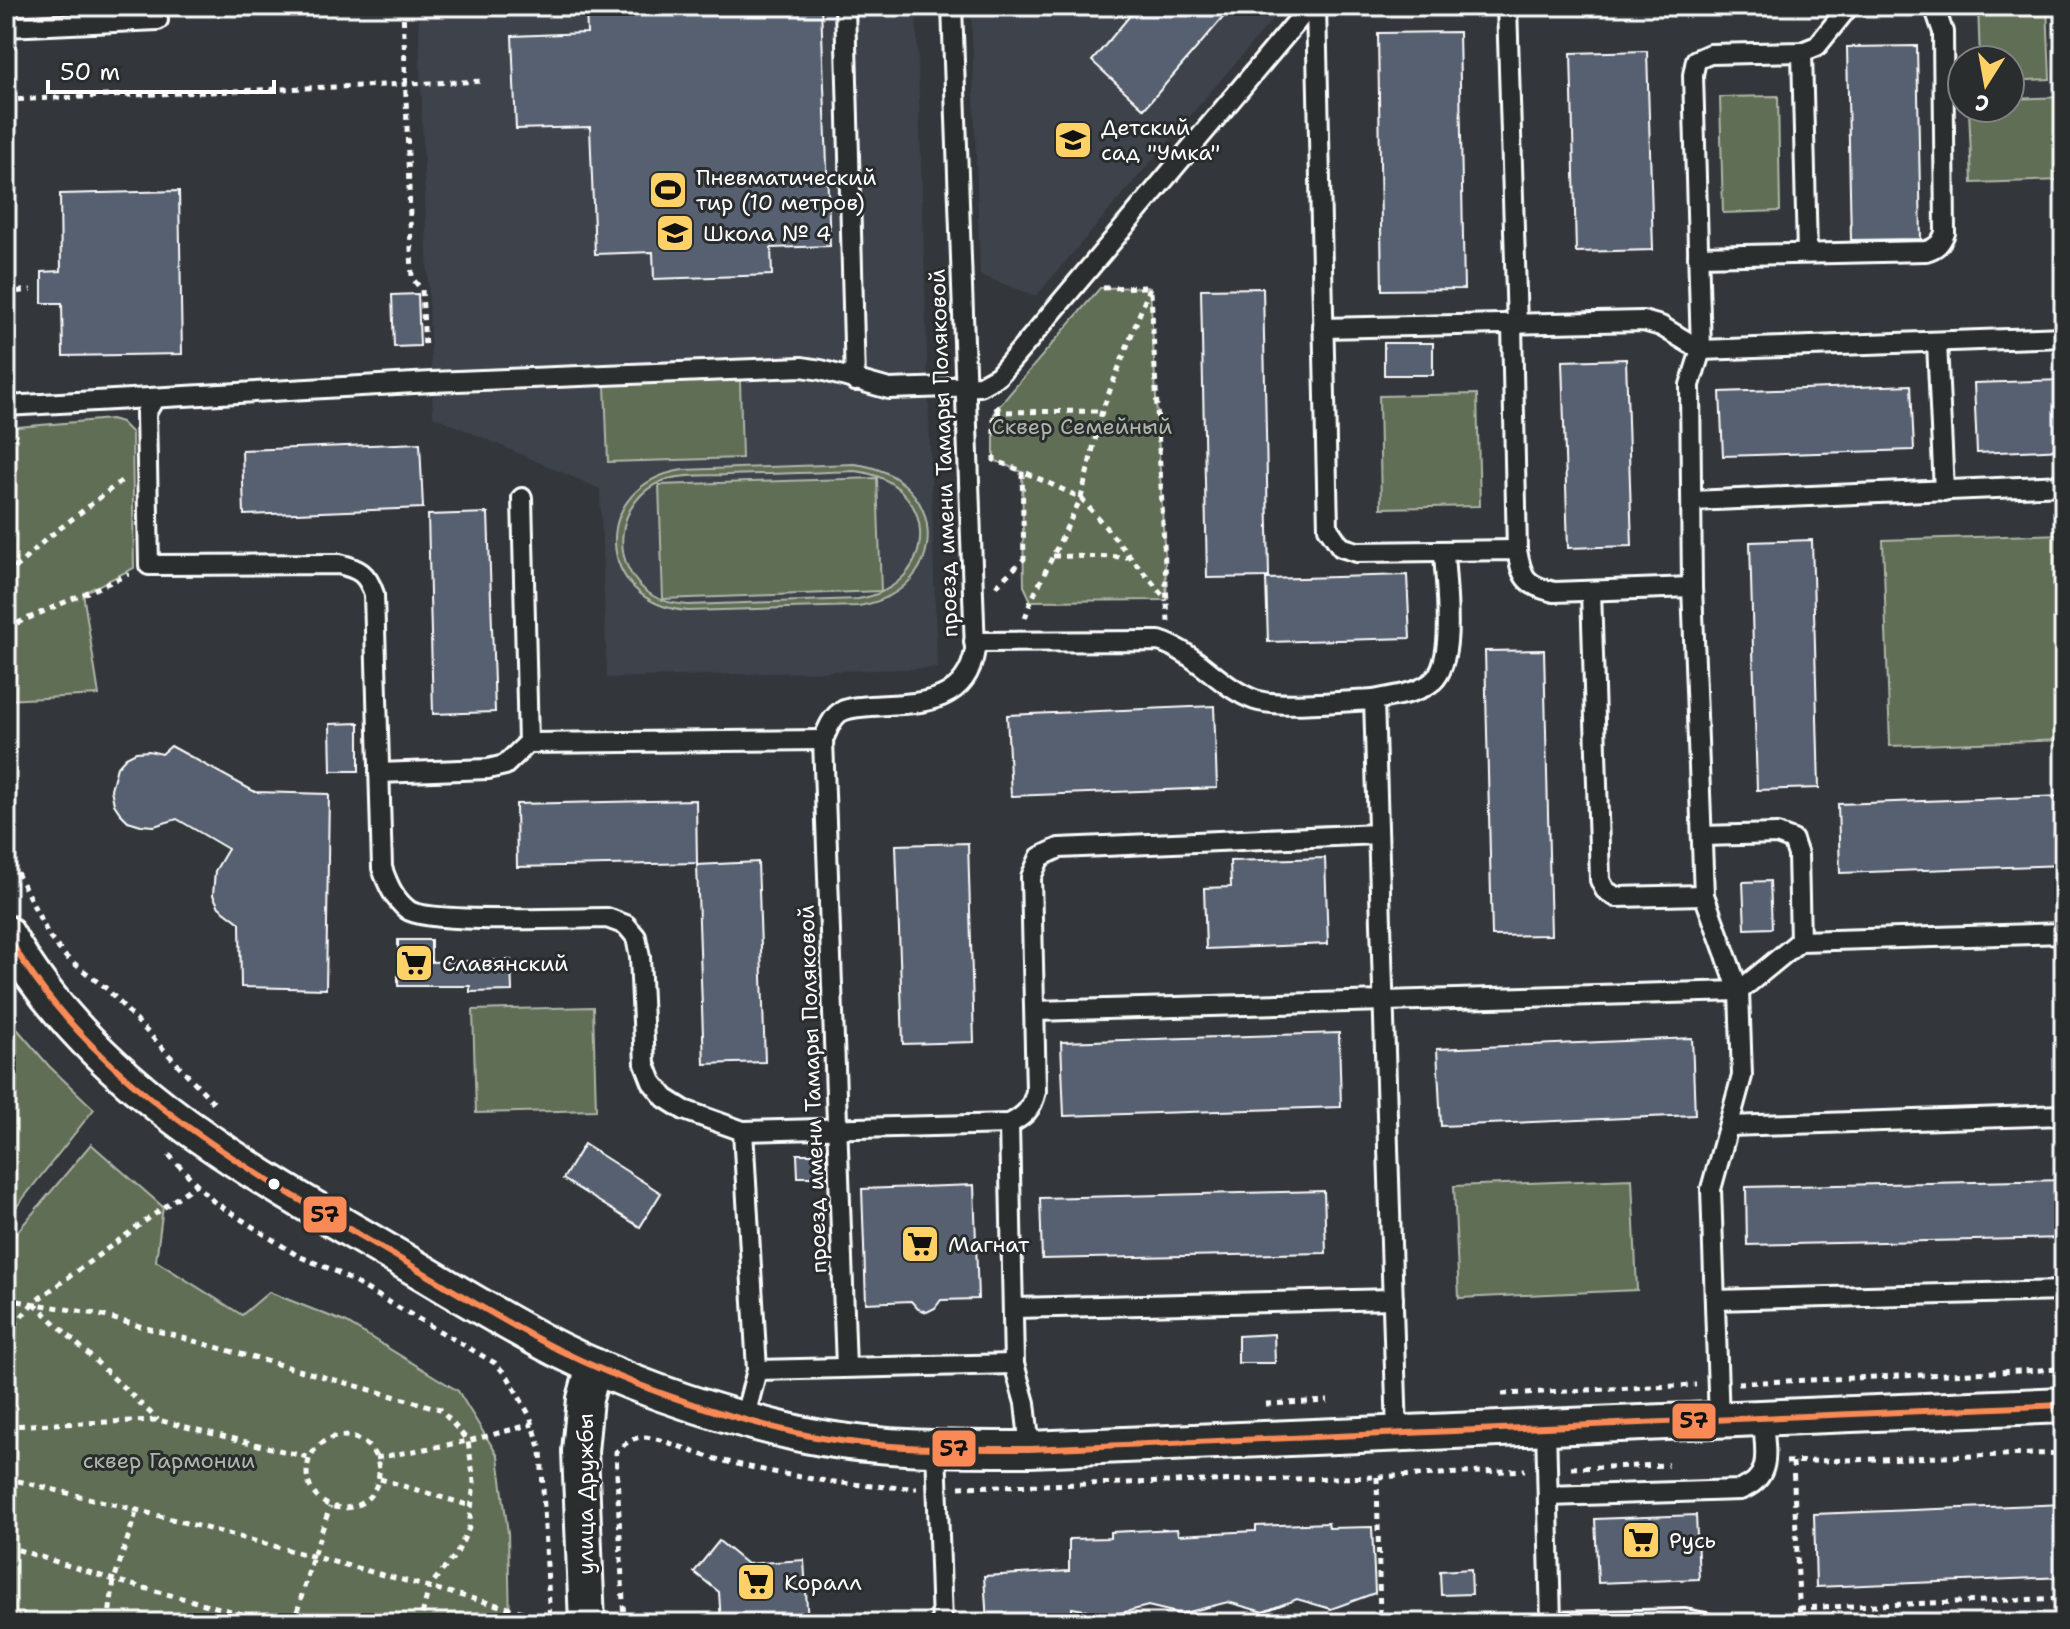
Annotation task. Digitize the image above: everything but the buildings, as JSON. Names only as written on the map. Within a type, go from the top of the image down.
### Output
[{"type":"street","points":[[6,933],[41,987],[102,1057],[169,1112],[267,1179],[519,1329],[594,1366],[744,1420],[843,1442],[936,1449],[1030,1449],[2064,1405]]},
{"type":"street","name":"улица Дружбы","points":[[587,1623],[580,1451],[585,1399],[594,1366]]},
{"type":"lane","points":[[845,6],[855,381]]},
{"type":"lane","name":"проезд имени Тамары Поляковой","points":[[846,1367],[823,740],[829,725],[839,713],[853,707],[921,703],[945,696],[972,667],[974,642],[952,6]]},
{"type":"lane","points":[[6,406],[432,382],[802,367],[889,389],[980,386],[998,376],[1313,6]]},
{"type":"lane","points":[[1313,6],[1328,528],[1341,547],[1357,552],[1517,550]]},
{"type":"lane","points":[[1507,6],[1517,550],[1521,574],[1536,587],[1554,592],[1692,587]]},
{"type":"lane","points":[[1719,1420],[1711,1189],[1742,1076],[1739,991],[1704,895],[1692,587],[1690,385],[1701,350],[1693,75],[1696,60],[1710,54],[1802,52],[1817,46],[1849,6]]},
{"type":"lane","points":[[1698,256],[1926,251],[1942,241],[1945,233],[1943,32],[1934,6]]},
{"type":"lane","points":[[6,27],[158,20]]},
{"type":"lane","points":[[1802,52],[1807,253]]},
{"type":"lane","points":[[1323,328],[1643,321],[1661,326],[1701,350],[2064,337]]},
{"type":"lane","points":[[1937,343],[1944,491]]},
{"type":"lane","points":[[154,399],[146,413],[149,565],[339,564],[358,568],[369,578],[374,594],[382,868],[392,894],[410,912],[441,918],[607,918],[626,925],[636,937],[640,957],[645,1064],[652,1082],[665,1098],[684,1110],[743,1131],[1009,1124],[1024,1117],[1033,1105],[1036,1091],[1031,877],[1040,857],[1059,848],[1378,834]]},
{"type":"lane","points":[[1692,501],[2064,485]]},
{"type":"lane","points":[[522,498],[528,743]]},
{"type":"lane","points":[[974,642],[1135,640],[1169,644],[1256,700],[1276,703],[1374,700],[1413,691],[1431,682],[1441,670],[1447,653],[1444,552]]},
{"type":"lane","points":[[1591,591],[1600,880],[1605,890],[1616,897],[1704,895]]},
{"type":"lane","points":[[1374,700],[1397,1434]]},
{"type":"lane","points":[[379,773],[488,769],[505,765],[528,743],[823,740]]},
{"type":"lane","points":[[1702,836],[1777,834],[1793,840],[1798,855],[1800,941]]},
{"type":"lane","points":[[1035,1011],[1739,991],[1800,941],[2064,933]]},
{"type":"lane","points":[[1729,1126],[2064,1115]]},
{"type":"lane","points":[[1009,1124],[1014,1364],[1025,1403],[1030,1449]]},
{"type":"lane","points":[[743,1131],[757,1370],[744,1420]]},
{"type":"lane","points":[[1715,1300],[2064,1291]]},
{"type":"lane","points":[[1014,1308],[1393,1299]]},
{"type":"lane","points":[[757,1370],[1014,1364]]},
{"type":"lane","points":[[1548,1496],[1740,1490],[1753,1485],[1762,1475],[1765,1463],[1763,1418]]},
{"type":"lane","points":[[1546,1427],[1551,1622],[1685,1619],[1706,1623]]},
{"type":"lane","points":[[936,1449],[942,1623]]},
{"type":"path","points":[[403,6],[412,278],[422,290],[425,349]]},
{"type":"path","points":[[6,100],[484,81]]},
{"type":"path","points":[[1100,288],[1150,287]]},
{"type":"path","points":[[1021,631],[1031,601],[1081,498],[1102,411],[1150,287]]},
{"type":"path","points":[[1150,287],[1169,644]]},
{"type":"path","points":[[6,293],[31,290]]},
{"type":"path","points":[[6,342],[7,368]]},
{"type":"path","points":[[1004,401],[994,412],[994,460],[1081,498],[1167,600]]},
{"type":"path","points":[[994,412],[1102,411]]},
{"type":"path","points":[[6,577],[45,540],[149,459]]},
{"type":"path","points":[[991,590],[1024,559],[1022,471]]},
{"type":"path","points":[[1053,556],[1131,557]]},
{"type":"path","points":[[6,628],[149,565]]},
{"type":"path","points":[[6,851],[50,938],[66,957],[107,989],[217,1106]]},
{"type":"path","points":[[6,1335],[33,1303],[196,1184]]},
{"type":"path","points":[[6,1299],[96,1314],[440,1409],[468,1441],[474,1482],[469,1528],[457,1553],[429,1587],[420,1623]]},
{"type":"path","points":[[33,1303],[158,1420]]},
{"type":"path","points":[[6,1478],[313,1556],[550,1621],[541,1450],[533,1424],[508,1377],[495,1363]]},
{"type":"path","points":[[1488,1394],[2064,1369]]},
{"type":"path","points":[[1264,1404],[1340,1401]]},
{"type":"path","points":[[6,1426],[158,1420],[311,1458]]},
{"type":"path","points":[[376,1458],[468,1441],[533,1424]]},
{"type":"path","points":[[345,1435],[364,1442],[376,1458],[380,1479],[363,1502],[346,1508],[330,1507],[322,1503],[310,1486],[307,1467],[311,1458],[324,1442],[345,1435]]},
{"type":"path","points":[[616,1452],[624,1623]]},
{"type":"path","points":[[1793,1462],[1800,1623]]},
{"type":"path","points":[[1377,1477],[1380,1623]]},
{"type":"path","points":[[380,1479],[471,1506]]},
{"type":"path","points":[[294,1623],[330,1507]]},
{"type":"path","points":[[108,1623],[114,1580],[137,1510]]},
{"type":"path","points":[[6,1546],[114,1580],[276,1623]]},
{"type":"path","points":[[1799,1608],[2064,1598]]},
{"type":"shaded area","name":"Школа № 4","points":[[418,6],[916,6],[937,668],[607,678],[600,489],[433,416]]},
{"type":"shaded area","name":"Детский сад \"Умка\"","points":[[971,6],[1284,6],[1036,296],[980,275]]},
{"type":"green space","points":[[1978,6],[2047,6],[2050,79],[2026,80],[2026,44],[1979,44]]},
{"type":"green space","points":[[1778,96],[1780,211],[1723,213],[1720,97]]},
{"type":"green space","points":[[2064,97],[2064,180],[1972,183],[1970,124],[2026,124],[2026,98]]},
{"type":"green space","name":"Сквер Семейный","points":[[1150,287],[1167,600],[1031,601],[1024,586],[1022,472],[994,460],[994,412],[1100,288]]},
{"type":"green space","points":[[740,380],[742,458],[608,462],[605,385]]},
{"type":"green space","points":[[1477,394],[1480,506],[1381,508],[1379,396]]},
{"type":"green space","points":[[111,419],[121,422],[132,433],[134,568],[83,593],[99,695],[6,700],[6,428]]},
{"type":"green space","points":[[854,464],[886,473],[908,489],[923,510],[928,533],[924,557],[911,579],[890,596],[859,606],[688,611],[657,604],[634,588],[620,567],[615,543],[618,519],[631,497],[652,480],[683,470]],"holes":[[[854,471],[882,479],[903,493],[915,512],[920,533],[917,555],[905,574],[886,590],[858,599],[688,605],[653,596],[638,584],[628,569],[623,552],[627,517],[635,502],[648,489],[665,480],[695,476]]]},
{"type":"green space","points":[[877,478],[881,591],[663,599],[659,485]]},
{"type":"green space","points":[[2064,534],[2064,740],[1890,746],[1883,540]]},
{"type":"green space","points":[[593,1007],[596,1110],[476,1113],[473,1010]]},
{"type":"green space","points":[[6,1016],[49,1066],[94,1109],[6,1220]]},
{"type":"green space","name":"сквер Гармонии","points":[[91,1144],[163,1207],[156,1261],[242,1315],[269,1292],[347,1323],[458,1391],[498,1456],[508,1533],[510,1622],[6,1623],[6,1245]]},
{"type":"green space","points":[[1632,1179],[1637,1290],[1459,1298],[1454,1186]]},
{"type":"transit line","name":"57","points":[[6,933],[40,986],[80,1033],[125,1076],[173,1116],[277,1186],[557,1349],[674,1398],[796,1433],[883,1446],[1030,1449],[2064,1405]]},
{"type":"place","name":"Детский сад \"Умка\"","points":[[1073,140]]},
{"type":"place","name":"Пневматический тир (10 метров)","points":[[668,190]]},
{"type":"place","name":"Школа № 4","points":[[675,233]]},
{"type":"place","name":"Славянский","points":[[414,963]]},
{"type":"place","name":"Магнат","points":[[920,1244]]},
{"type":"place","name":"Русь","points":[[1641,1540]]},
{"type":"place","name":"Коралл","points":[[756,1582]]}]
